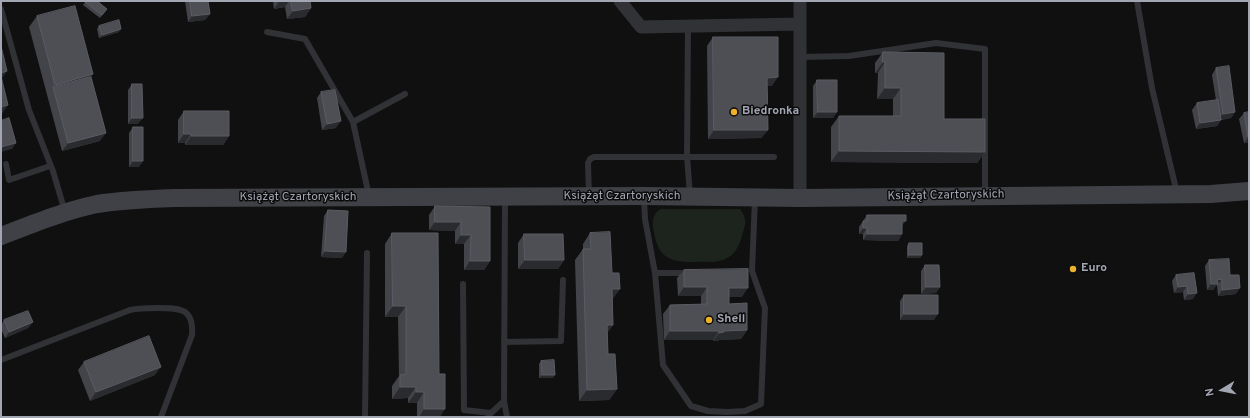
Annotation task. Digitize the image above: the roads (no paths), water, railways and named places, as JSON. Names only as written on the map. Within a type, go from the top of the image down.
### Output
[{"type":"main road","name":"Książąt Czartoryskich","points":[[1,236],[65,213],[97,204],[174,198],[644,196],[800,198],[1178,195],[1249,191]]},
{"type":"street","points":[[620,1],[641,27],[800,24]]},
{"type":"street","points":[[800,1],[800,198]]},
{"type":"lane","points":[[1137,1],[1152,88],[1178,195]]},
{"type":"lane","points":[[1,9],[29,110],[50,166],[65,213]]},
{"type":"lane","points":[[688,26],[687,156],[690,197]]},
{"type":"lane","points":[[267,32],[305,38],[353,122],[370,197]]},
{"type":"lane","points":[[800,57],[849,56],[936,43],[985,49],[985,196]]},
{"type":"lane","points":[[353,122],[405,94]]},
{"type":"lane","points":[[589,197],[588,163],[590,159],[594,157],[774,157]]},
{"type":"lane","points":[[6,164],[9,180],[50,166]]},
{"type":"lane","points":[[644,196],[645,219],[654,274],[663,365],[690,406],[708,411],[727,412],[746,411],[760,404],[765,308],[752,271],[756,197]]},
{"type":"lane","points":[[505,197],[504,401],[507,417]]},
{"type":"lane","points":[[365,417],[367,253]]},
{"type":"lane","points":[[745,272],[752,271]]},
{"type":"lane","points":[[654,274],[692,273]]},
{"type":"lane","points":[[504,342],[561,341],[563,280]]},
{"type":"lane","points":[[463,284],[464,410],[489,415],[504,401]]},
{"type":"lane","points":[[1,360],[126,311],[138,308],[177,308],[189,316],[192,322],[192,335],[161,417]]},
{"type":"place","name":"Biedronka","points":[[734,112]]},
{"type":"place","name":"Euro","points":[[1073,269]]},
{"type":"place","name":"Shell","points":[[709,320]]}]
